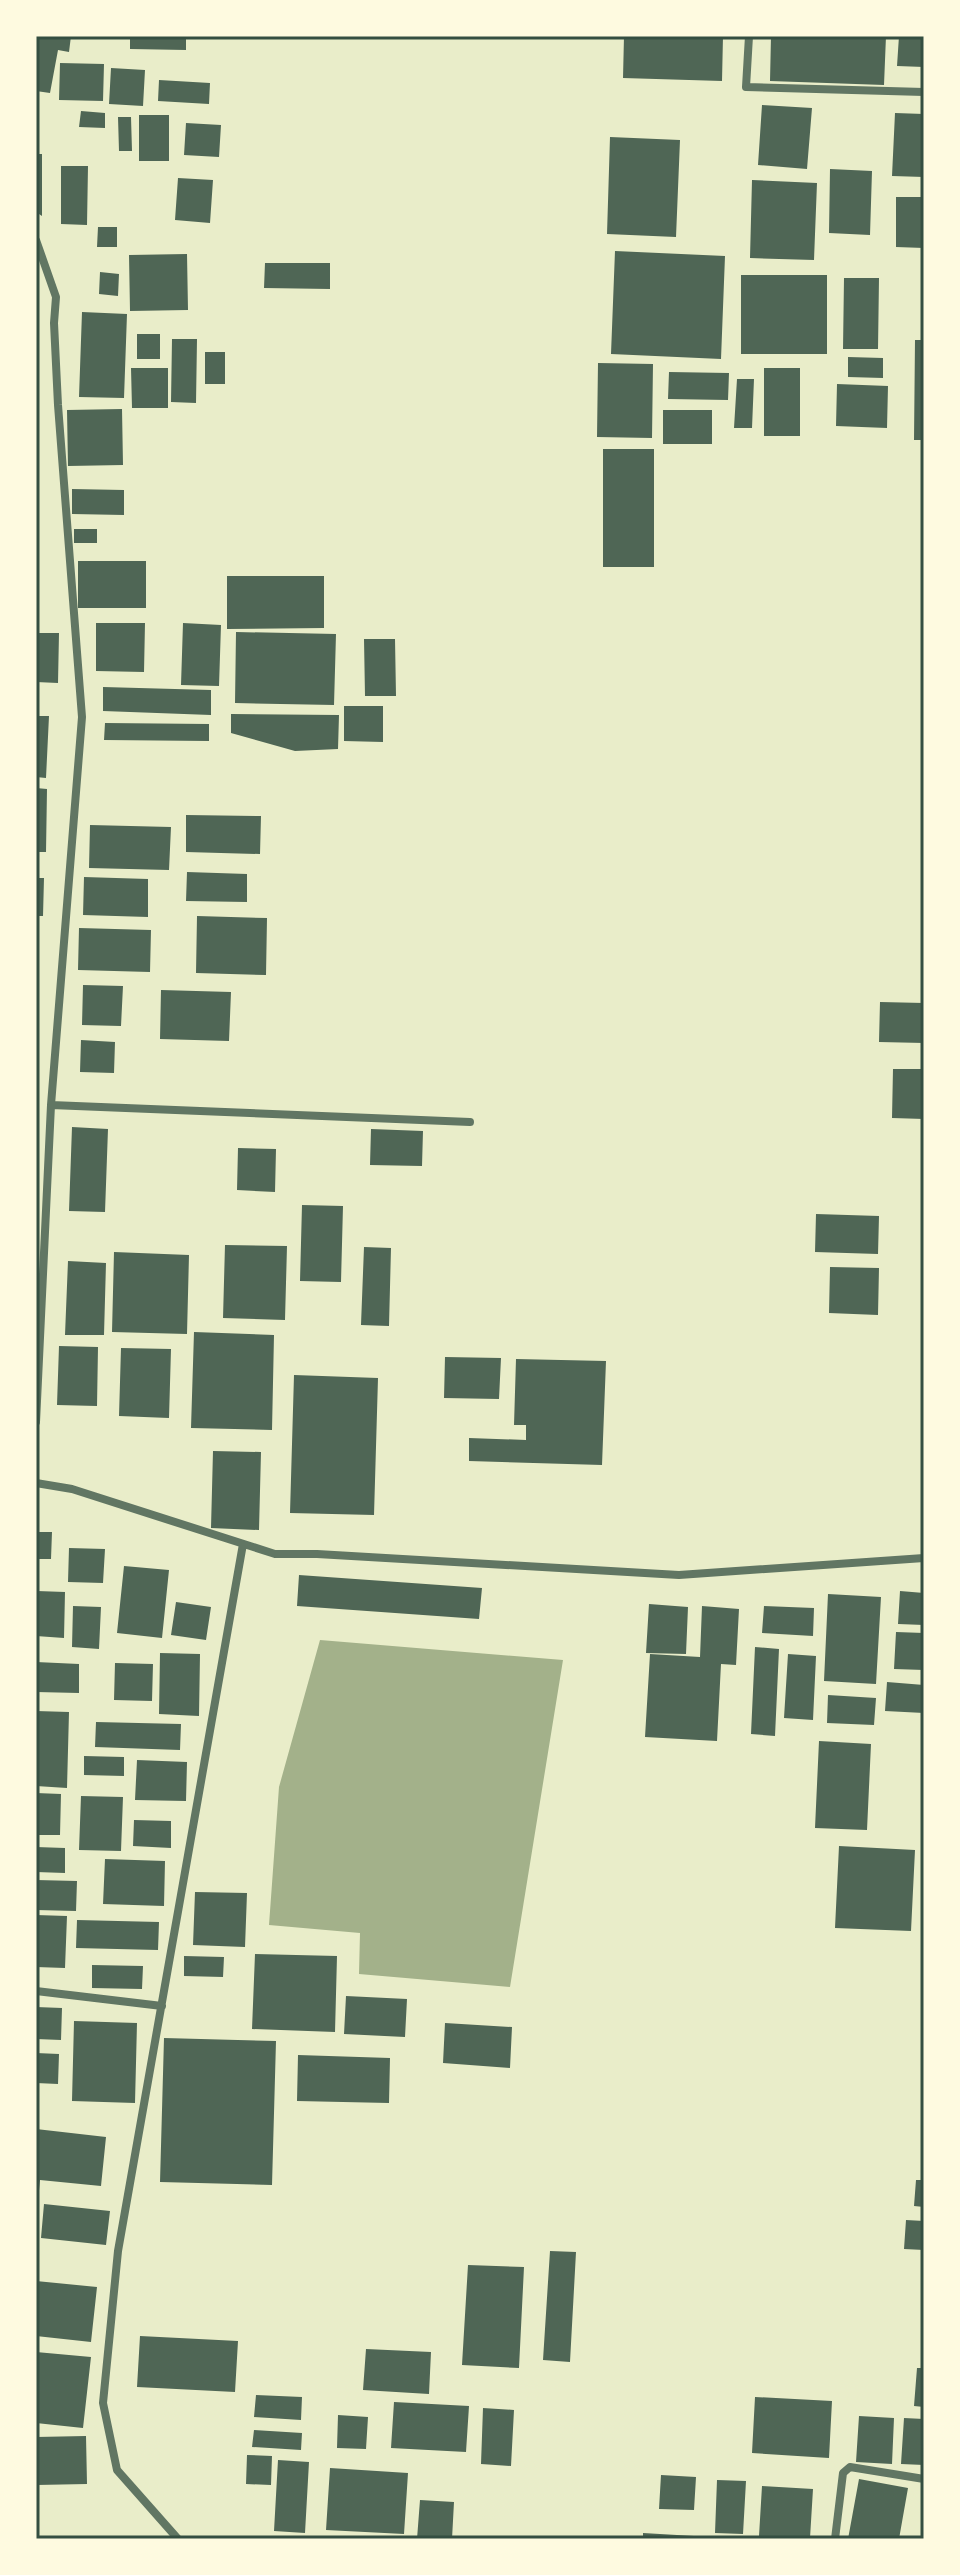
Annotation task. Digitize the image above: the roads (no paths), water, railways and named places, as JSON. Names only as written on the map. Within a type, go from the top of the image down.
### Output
[{"type":"street","points":[[749,36],[746,87],[924,92]]},
{"type":"street","points":[[36,240],[56,297],[54,323],[58,405],[82,717],[51,1105],[36,1422]]},
{"type":"street","points":[[51,1105],[470,1122]]},
{"type":"street","points":[[36,1483],[72,1489],[275,1554],[679,1575],[924,1558]]},
{"type":"street","points":[[178,2539],[117,2470],[103,2403],[118,2251],[243,1544]]},
{"type":"street","points":[[36,1991],[162,2006]]},
{"type":"street","points":[[835,2539],[843,2473],[850,2467],[924,2479]]}]
